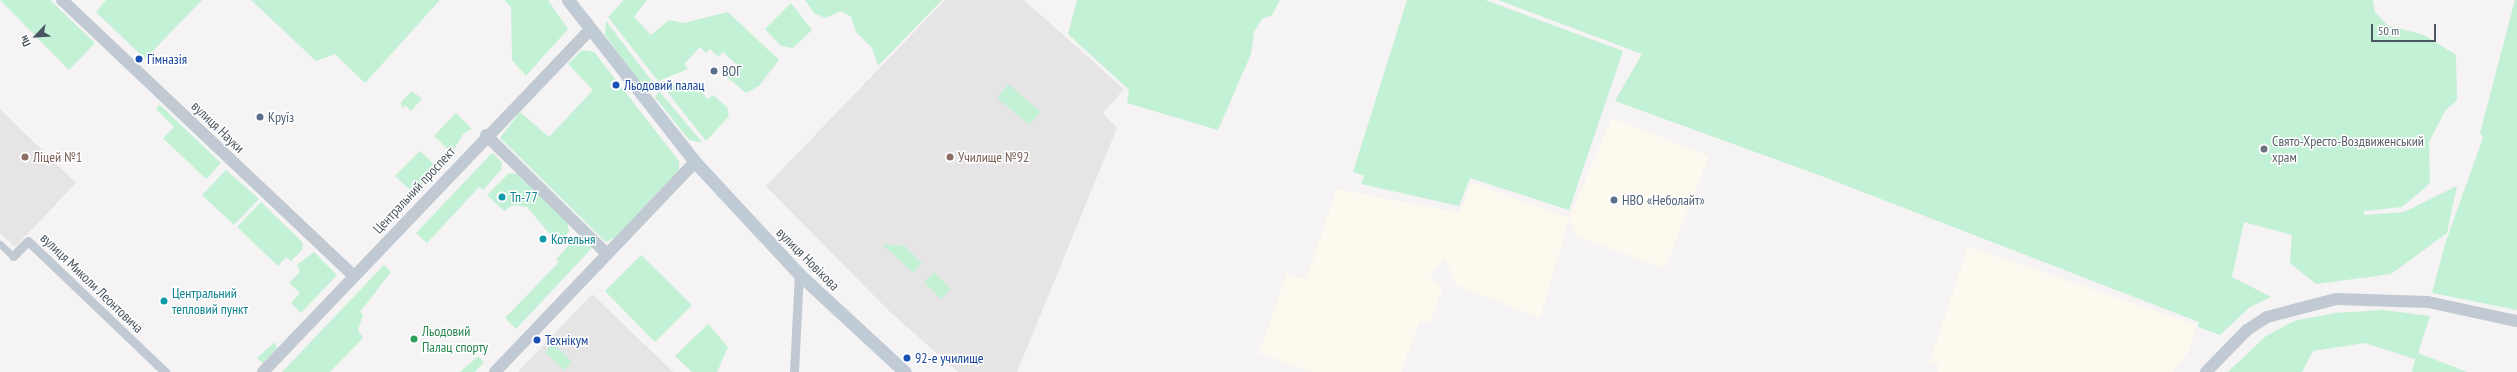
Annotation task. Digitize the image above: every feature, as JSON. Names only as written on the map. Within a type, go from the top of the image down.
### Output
[{"type":"main road","points":[[568,0],[585,25]]},
{"type":"main road","name":"вулиця Новікова","points":[[585,25],[674,139],[695,162],[799,274],[905,372]]},
{"type":"street","name":"вулиця Науки","points":[[62,0],[354,276]]},
{"type":"street","name":"Центральний проспект","points":[[263,372],[486,135],[585,25]]},
{"type":"street","points":[[486,135],[607,254]]},
{"type":"street","points":[[494,372],[695,162]]},
{"type":"street","name":"вулиця Миколи Леонтовича","points":[[0,244],[13,256],[28,241],[165,372]]},
{"type":"street","points":[[794,372],[799,274]]},
{"type":"street","points":[[2206,372],[2247,330],[2261,321],[2282,311],[2336,299],[2428,302],[2517,321]]},
{"type":"shaded area","name":"Училище №92","points":[[945,0],[1024,0],[1124,89],[1103,113],[1117,128],[1017,372],[958,372],[888,310],[766,186]]},
{"type":"shaded area","name":"Ліцей №1","points":[[0,109],[76,183],[15,247],[0,233]]},
{"type":"shaded area","points":[[1612,118],[1709,156],[1665,268],[1577,237],[1569,219],[1540,318],[1456,285],[1445,259],[1433,271],[1430,279],[1443,287],[1431,321],[1419,322],[1401,372],[1313,372],[1259,353],[1287,274],[1306,280],[1337,189],[1460,213],[1471,182],[1569,218]]},
{"type":"shaded area","points":[[1968,247],[2197,325],[2190,349],[2173,372],[1937,372],[1938,364],[1930,361]]},
{"type":"shaded area","points":[[592,294],[673,372],[518,372]]},
{"type":"green space","points":[[0,0],[50,0],[95,43],[69,70]]},
{"type":"green space","points":[[106,0],[202,0],[145,59],[96,12]]},
{"type":"green space","points":[[251,0],[440,0],[365,83],[335,54],[316,61]]},
{"type":"green space","points":[[504,0],[548,0],[568,29],[526,76],[512,60],[511,7]]},
{"type":"green space","points":[[624,0],[647,0],[634,17],[651,35],[669,20],[684,23],[728,12],[779,60],[759,86],[746,93],[727,77],[737,65],[723,52],[718,57],[710,49],[706,53],[700,47],[684,64],[688,69],[658,81],[608,17]]},
{"type":"green space","points":[[805,0],[942,0],[878,66],[872,48],[856,32],[851,17],[841,11],[825,18],[814,13]]},
{"type":"green space","points":[[1077,0],[1280,0],[1272,15],[1262,19],[1254,32],[1251,54],[1218,130],[1127,103],[1129,90],[1068,34]]},
{"type":"green space","points":[[1407,0],[1485,0],[1623,51],[1569,210],[1470,178],[1459,206],[1361,184],[1364,176],[1353,172]]},
{"type":"green space","points":[[1498,0],[2373,0],[2375,12],[2387,25],[2424,35],[2456,55],[2457,100],[2445,111],[2429,142],[2430,182],[2426,187],[2402,207],[2364,211],[2364,215],[2404,212],[2457,186],[2447,233],[2391,274],[2316,284],[2290,263],[2292,235],[2244,222],[2232,277],[2271,297],[2250,307],[2220,335],[2198,327],[2199,322],[1824,177],[1615,101],[1642,54]]},
{"type":"green space","points":[[2515,0],[2517,0],[2517,310],[2432,293],[2445,244],[2483,138],[2480,133]]},
{"type":"green space","points":[[791,3],[812,30],[793,48],[781,46],[765,29]]},
{"type":"green space","points":[[606,21],[654,84],[647,85],[638,80],[605,35]]},
{"type":"green space","points":[[582,50],[594,52],[679,161],[679,170],[614,238],[606,242],[500,138],[520,112],[549,137],[593,90],[568,64]]},
{"type":"green space","points":[[674,84],[697,87],[707,99],[713,95],[727,107],[729,116],[706,141],[665,89]]},
{"type":"green space","points":[[1008,84],[1041,112],[1029,125],[997,98]]},
{"type":"green space","points":[[412,91],[422,99],[411,111],[405,105],[402,109],[401,102]]},
{"type":"green space","points":[[659,91],[703,143],[689,140],[655,97]]},
{"type":"green space","points":[[160,105],[221,163],[206,179],[163,138],[174,127],[156,109]]},
{"type":"green space","points":[[456,113],[472,129],[463,134],[452,153],[434,136]]},
{"type":"green space","points":[[420,151],[438,168],[413,193],[395,176]]},
{"type":"green space","points":[[492,153],[502,162],[501,170],[483,190],[479,187],[427,243],[416,233]]},
{"type":"green space","points":[[226,170],[259,199],[234,225],[202,195]]},
{"type":"green space","points":[[509,173],[517,174],[567,222],[569,232],[558,244],[527,207],[513,205],[504,211],[487,195]]},
{"type":"green space","points":[[261,202],[303,243],[302,250],[291,261],[286,257],[278,266],[237,227]]},
{"type":"green space","points":[[582,239],[592,248],[516,329],[505,318],[559,262],[556,259],[574,240]]},
{"type":"green space","points":[[882,244],[905,246],[922,263],[913,273]]},
{"type":"green space","points":[[314,252],[337,275],[301,313],[291,303],[300,293],[289,283],[300,272],[297,265]]},
{"type":"green space","points":[[641,255],[692,305],[655,342],[605,291]]},
{"type":"green space","points":[[384,265],[391,272],[360,312],[363,315],[358,330],[363,338],[330,372],[282,372]]},
{"type":"green space","points":[[934,272],[951,289],[941,299],[924,282]]},
{"type":"green space","points":[[2383,310],[2430,316],[2418,353],[2467,372],[2412,372],[2415,359],[2365,343],[2313,351],[2302,372],[2228,372],[2266,336],[2294,321],[2335,313]]},
{"type":"green space","points":[[708,324],[728,347],[717,372],[692,372],[675,356]]},
{"type":"green space","points":[[275,342],[277,348],[263,363],[257,358]]},
{"type":"green space","points":[[553,343],[572,362],[564,370],[545,352]]},
{"type":"green space","points":[[478,356],[484,362],[475,372],[460,372]]},
{"type":"place","name":"Гімназія","points":[[139,59]]},
{"type":"place","name":"ВОГ","points":[[714,71]]},
{"type":"place","name":"Льодовий палац","points":[[616,85]]},
{"type":"place","name":"Круїз","points":[[260,117]]},
{"type":"place","name":"Свято-Хресто-Воздвиженський храм","points":[[2264,149]]},
{"type":"place","name":"Ліцей №1","points":[[25,157]]},
{"type":"place","name":"Училище №92","points":[[950,157]]},
{"type":"place","name":"Тп-77","points":[[502,197]]},
{"type":"place","name":"НВО «Неболайт»","points":[[1614,200]]},
{"type":"place","name":"Котельня","points":[[543,239]]},
{"type":"place","name":"Центральний тепловий пункт","points":[[164,301]]},
{"type":"place","name":"Льодовий Палац спорту","points":[[414,339]]},
{"type":"place","name":"Технікум","points":[[537,340]]},
{"type":"place","name":"92-е училище","points":[[907,358]]}]
